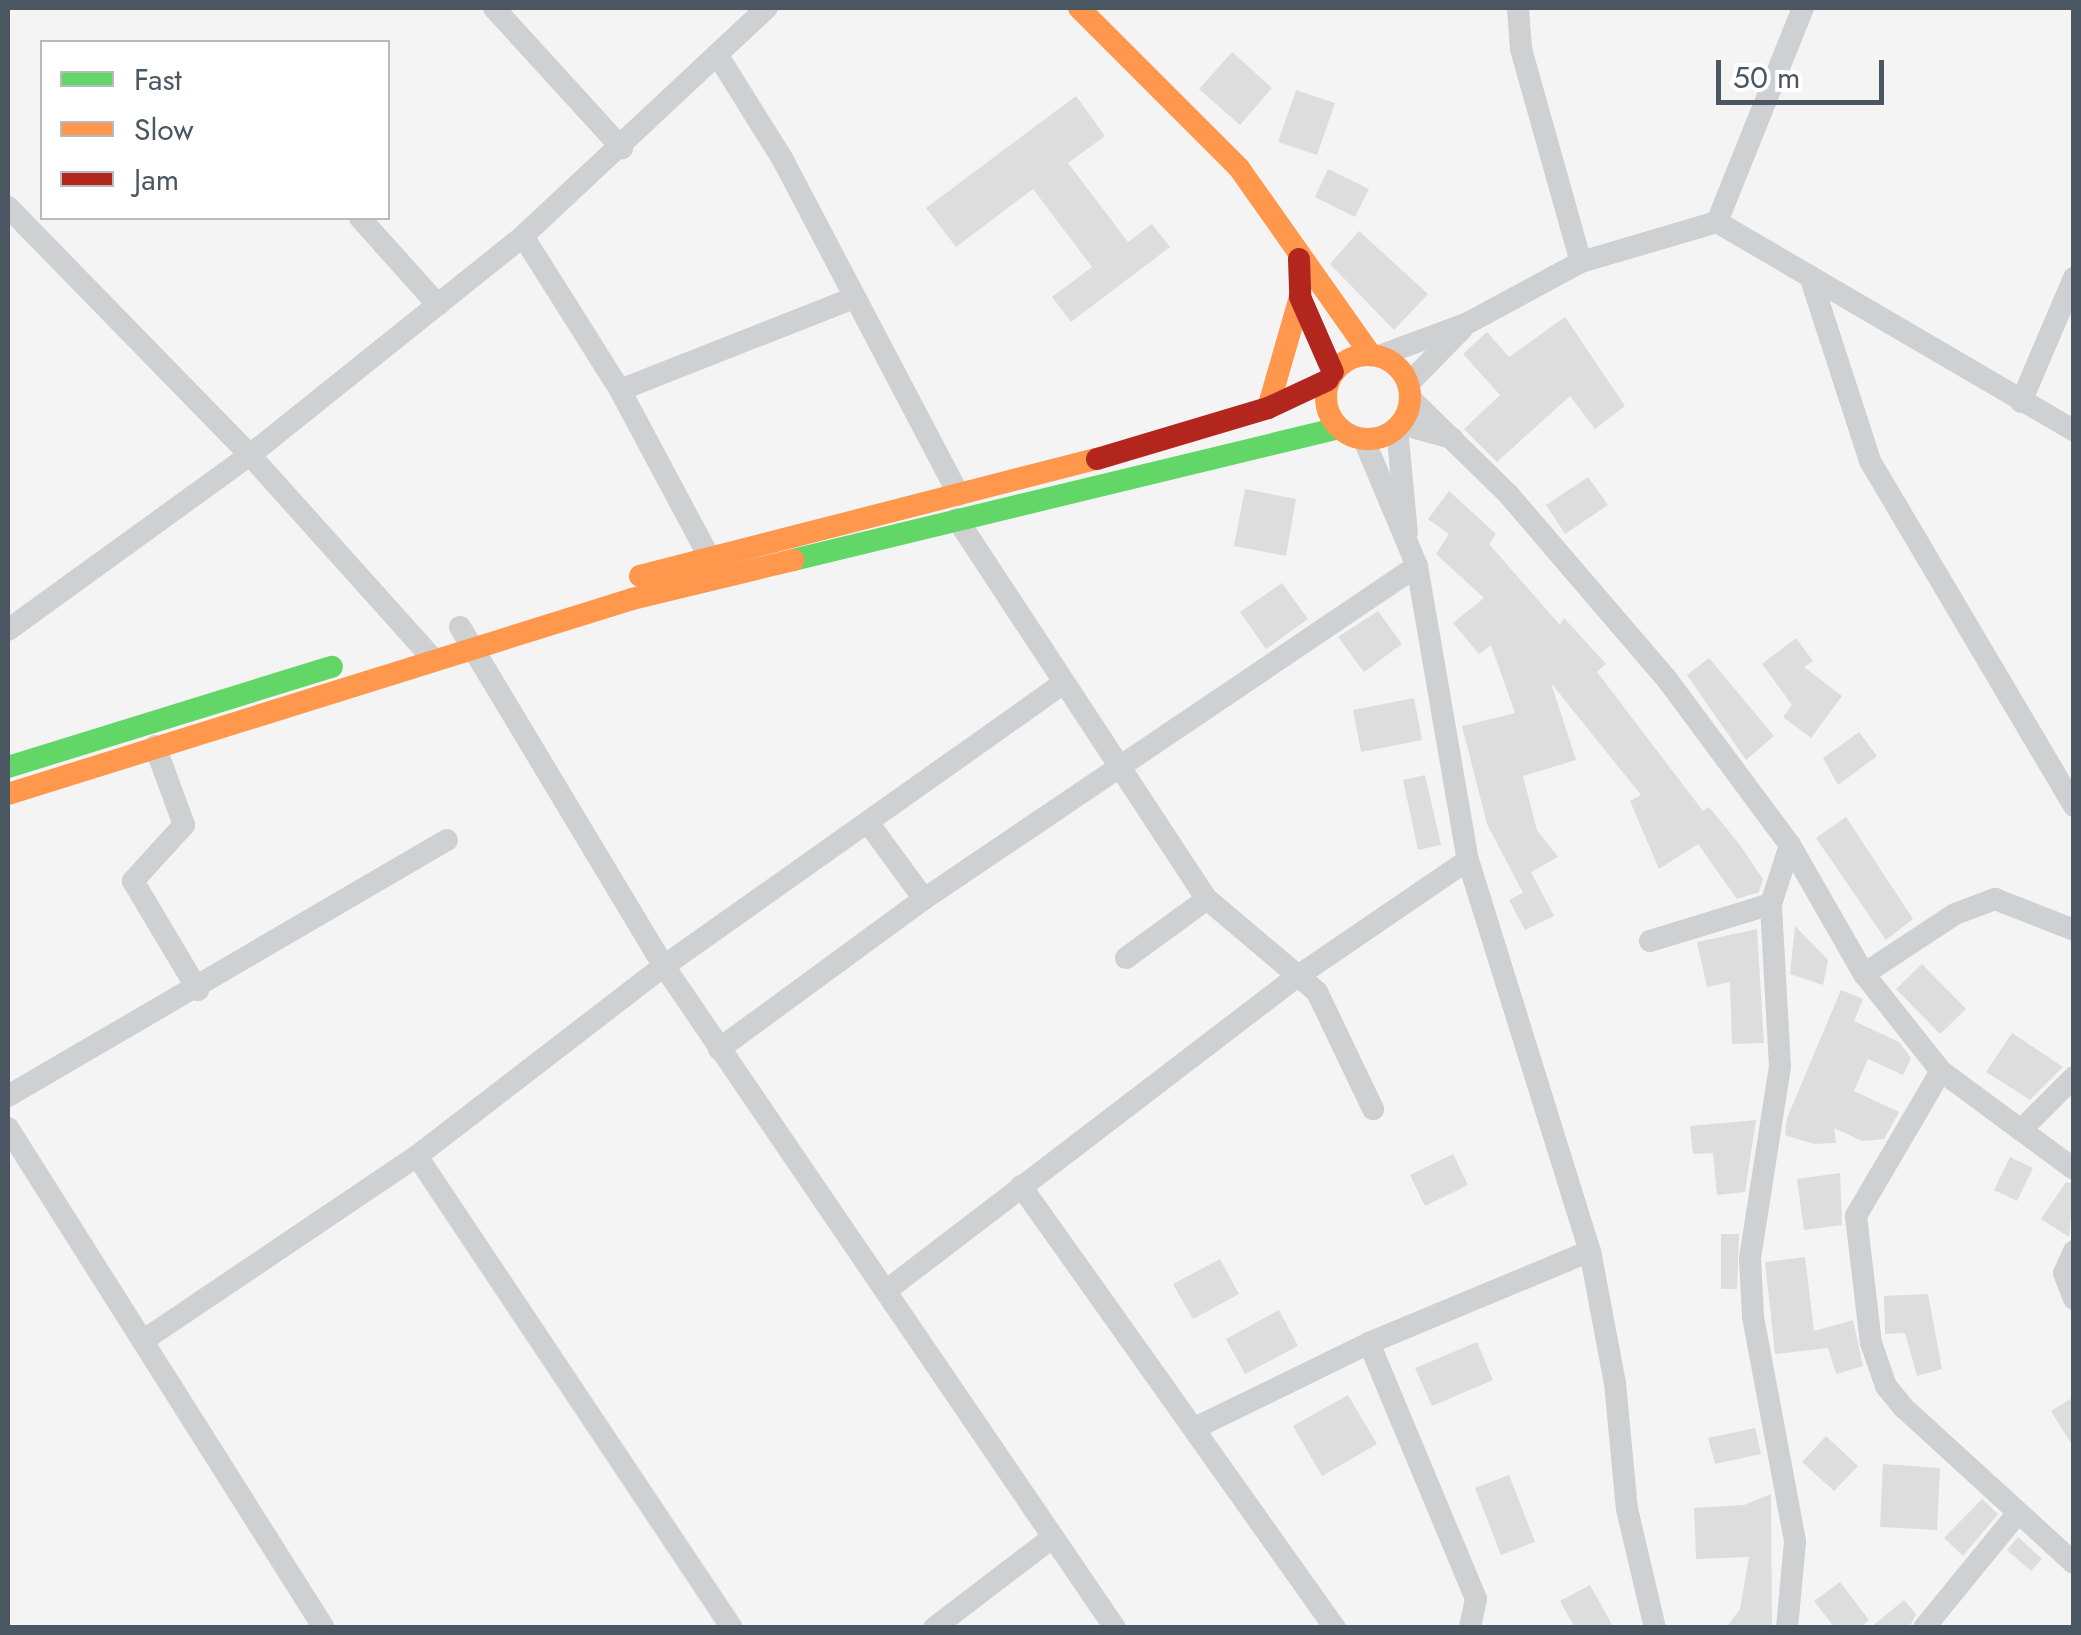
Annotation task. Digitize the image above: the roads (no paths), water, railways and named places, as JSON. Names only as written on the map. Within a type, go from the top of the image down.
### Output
[{"type":"street","points":[[494,8],[622,148]]},
{"type":"street","points":[[8,630],[250,455],[524,236],[720,59],[767,8]]},
{"type":"street","points":[[1079,8],[1239,168],[1299,259],[1375,356],[1666,678],[1790,845],[1864,974],[1941,1071],[2074,1169]]},
{"type":"street","points":[[1518,8],[1520,49],[1582,262]]},
{"type":"street","points":[[1718,222],[1803,8]]},
{"type":"street","points":[[720,59],[783,160],[958,507],[1064,683],[1207,899],[1294,978],[1318,992],[1373,1110]]},
{"type":"street","points":[[8,207],[16,231],[250,455],[424,649]]},
{"type":"street","points":[[362,220],[438,305]]},
{"type":"street","points":[[8,794],[463,636],[958,507],[1032,479],[1268,408],[1375,356],[1468,323],[1582,262],[1718,222],[2074,431]]},
{"type":"street","points":[[524,236],[620,390],[708,557]]},
{"type":"street","points":[[1268,408],[1300,296],[1299,259]]},
{"type":"street","points":[[1810,276],[1870,461],[2074,806]]},
{"type":"street","points":[[2021,402],[2074,278]]},
{"type":"street","points":[[1300,296],[1331,376],[1325,404],[1339,428],[1364,440],[1412,556]]},
{"type":"street","points":[[620,390],[852,298]]},
{"type":"street","points":[[1468,323],[1409,391],[1399,426],[1412,556],[1468,860],[1590,1251],[1616,1382],[1627,1509],[1656,1628]]},
{"type":"street","points":[[1364,440],[1399,426],[1452,438]]},
{"type":"street","points":[[628,590],[708,557],[958,507],[1039,502],[1339,428]]},
{"type":"street","points":[[1032,479],[1039,502]]},
{"type":"street","points":[[719,1049],[924,899],[1120,765],[1412,556]]},
{"type":"street","points":[[463,636],[664,966],[1116,1628]]},
{"type":"street","points":[[8,767],[424,649]]},
{"type":"street","points":[[144,1340],[417,1156],[664,966],[1064,683]]},
{"type":"street","points":[[155,746],[184,825],[133,881],[198,990]]},
{"type":"street","points":[[869,824],[924,899]]},
{"type":"street","points":[[8,1096],[198,990],[447,840]]},
{"type":"street","points":[[1787,1628],[1795,1541],[1750,1291],[1780,1068],[1771,904],[1790,845]]},
{"type":"street","points":[[887,1290],[1294,978],[1468,860]]},
{"type":"street","points":[[1126,958],[1207,899]]},
{"type":"street","points":[[1864,974],[1955,914],[1995,899],[2074,930]]},
{"type":"street","points":[[1650,940],[1771,904]]},
{"type":"street","points":[[1941,1071],[1859,1205],[1864,1317],[1890,1391],[2016,1515],[2074,1563]]},
{"type":"street","points":[[2021,1130],[2074,1076]]},
{"type":"street","points":[[8,1128],[324,1628]]},
{"type":"street","points":[[417,1156],[732,1628]]},
{"type":"street","points":[[1021,1186],[1335,1628]]},
{"type":"street","points":[[1194,1428],[1370,1343],[1590,1251]]},
{"type":"street","points":[[2074,1251],[2064,1274],[2074,1300]]},
{"type":"street","points":[[1370,1343],[1476,1600],[1470,1628]]},
{"type":"street","points":[[1924,1628],[2016,1515]]},
{"type":"street","points":[[934,1628],[1053,1537]]}]
